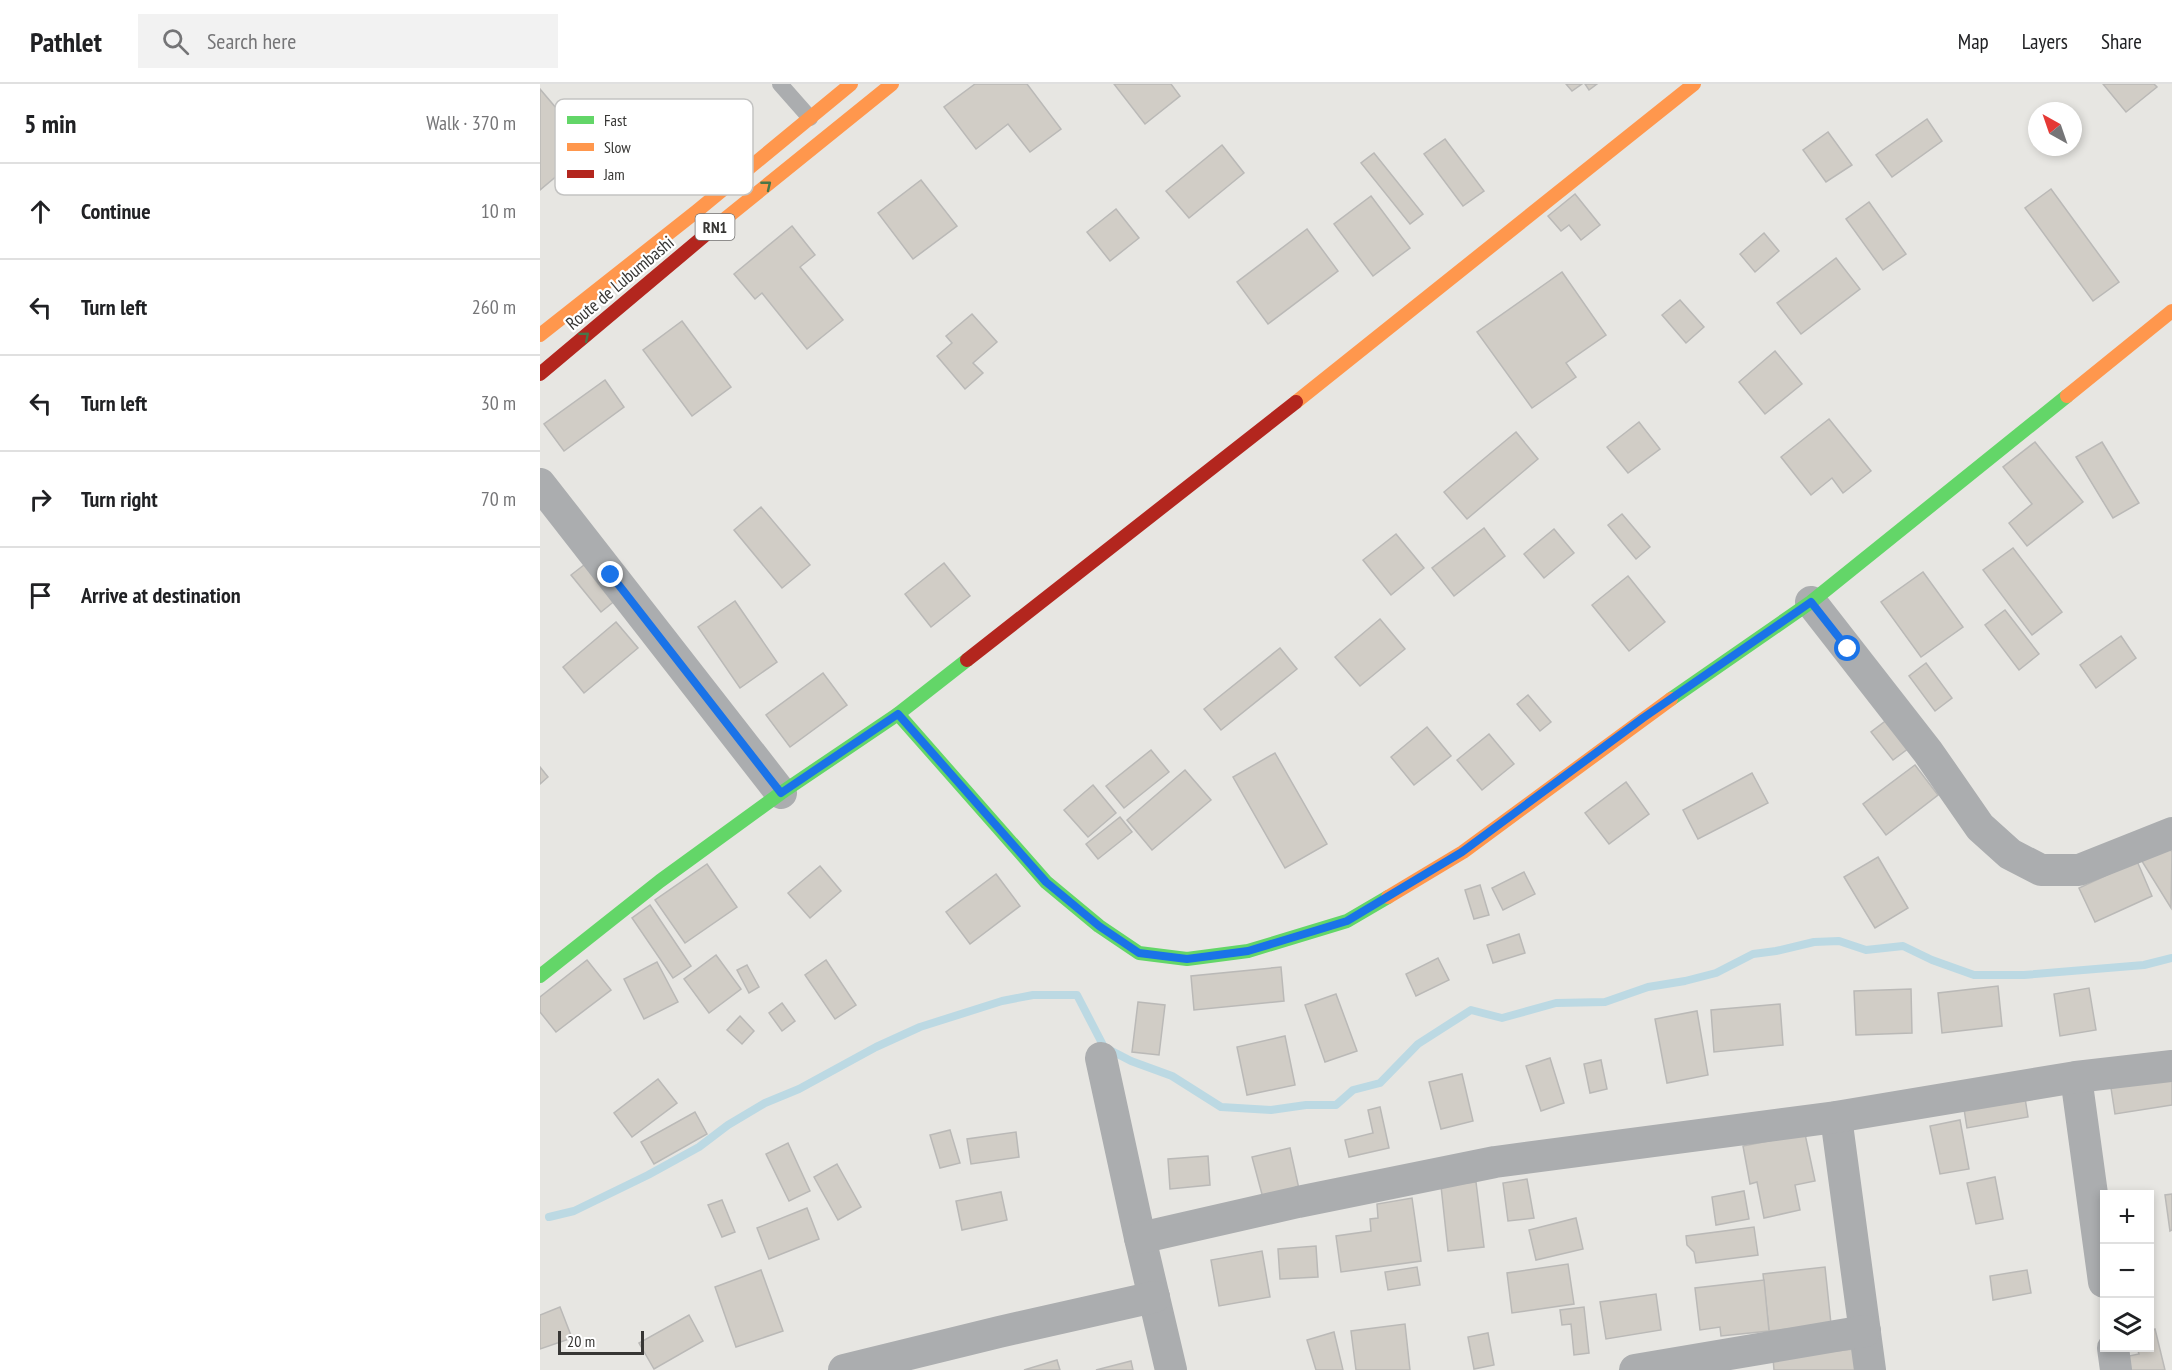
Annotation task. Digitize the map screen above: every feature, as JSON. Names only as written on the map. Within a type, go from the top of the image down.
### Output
[{"type":"main road","name":"Route de Lubumbashi","points":[[753,165],[851,84]]},
{"type":"main road","name":"Route de Lubumbashi","points":[[540,374],[711,230],[892,84]]},
{"type":"main road","points":[[540,976],[660,880],[781,793],[898,714],[1208,472],[1694,84]]},
{"type":"main road","name":"Route de Lubumbashi","points":[[540,335],[717,195]]},
{"type":"main road","points":[[898,714],[1046,882],[1099,926],[1139,953],[1187,959],[1248,951],[1347,921],[1462,852],[1643,718],[1811,602],[2172,311]]},
{"type":"street","points":[[540,484],[781,793]]},
{"type":"street","points":[[1811,602],[1928,752],[1980,827],[2010,854],[2041,870],[2079,870],[2172,833]]},
{"type":"street","points":[[1101,1058],[1140,1238],[1172,1370]]},
{"type":"street","points":[[1140,1238],[1298,1202],[1495,1162],[1836,1117],[2076,1077],[2172,1066]]},
{"type":"street","points":[[2076,1077],[2100,1253]]},
{"type":"street","points":[[1836,1117],[1870,1370]]},
{"type":"street","points":[[844,1370],[1154,1297]]},
{"type":"street","points":[[1635,1370],[1865,1331]]},
{"type":"street","points":[[2114,1352],[2116,1370]]},
{"type":"lane","points":[[780,84],[810,118]]},
{"type":"building","points":[[975,84],[1027,84],[1061,129],[1030,152],[1008,124],[976,149],[944,107]]},
{"type":"building","points":[[1114,84],[1171,84],[1180,96],[1145,124]]},
{"type":"building","points":[[1566,84],[1582,84],[1572,91]]},
{"type":"building","points":[[1585,84],[1597,84],[1589,90]]},
{"type":"building","points":[[2103,84],[2154,84],[2157,87],[2126,112]]},
{"type":"building","points":[[540,89],[555,107],[555,177],[540,190]]},
{"type":"building","points":[[1927,119],[1942,141],[1892,177],[1876,155]]},
{"type":"building","points":[[1828,132],[1852,165],[1826,182],[1803,150]]},
{"type":"building","points":[[1445,139],[1484,191],[1463,206],[1424,154]]},
{"type":"building","points":[[1222,145],[1244,173],[1189,218],[1166,191]]},
{"type":"building","points":[[1374,153],[1423,214],[1410,224],[1361,163]]},
{"type":"building","points":[[921,180],[957,226],[913,259],[878,213]]},
{"type":"building","points":[[2051,189],[2119,282],[2093,301],[2025,208]]},
{"type":"building","points":[[1575,194],[1600,225],[1581,240],[1569,225],[1561,231],[1548,216]]},
{"type":"building","points":[[1371,196],[1410,248],[1373,276],[1334,224]]},
{"type":"building","points":[[1869,202],[1906,254],[1883,270],[1846,219]]},
{"type":"building","points":[[1116,209],[1139,238],[1110,261],[1087,232]]},
{"type":"building","points":[[792,226],[815,255],[800,267],[843,320],[807,349],[762,293],[755,299],[734,274]]},
{"type":"building","points":[[1307,229],[1338,271],[1268,324],[1237,282]]},
{"type":"building","points":[[1764,233],[1779,251],[1755,272],[1740,254]]},
{"type":"building","points":[[1836,258],[1860,289],[1801,334],[1777,303]]},
{"type":"building","points":[[1562,272],[1606,335],[1566,363],[1576,377],[1532,408],[1477,332]]},
{"type":"building","points":[[1680,300],[1704,327],[1686,343],[1662,315]]},
{"type":"building","points":[[972,314],[997,342],[973,363],[983,373],[965,389],[937,356],[952,343],[946,336]]},
{"type":"building","points":[[682,321],[731,387],[692,416],[643,350]]},
{"type":"building","points":[[1775,351],[1802,384],[1765,414],[1739,382]]},
{"type":"building","points":[[605,380],[624,407],[564,451],[544,424]]},
{"type":"building","points":[[1829,419],[1871,471],[1843,493],[1832,478],[1811,495],[1781,457]]},
{"type":"building","points":[[1639,422],[1660,449],[1628,473],[1607,447]]},
{"type":"building","points":[[1516,432],[1538,459],[1467,519],[1444,492]]},
{"type":"building","points":[[2035,442],[2083,502],[2027,546],[2009,523],[2032,504],[2003,467]]},
{"type":"building","points":[[2102,442],[2139,503],[2113,518],[2076,457]]},
{"type":"building","points":[[761,507],[810,565],[782,588],[734,530]]},
{"type":"building","points":[[1622,514],[1650,547],[1636,559],[1608,525]]},
{"type":"building","points":[[1484,528],[1505,556],[1454,596],[1432,568]]},
{"type":"building","points":[[1554,529],[1574,553],[1544,578],[1524,554]]},
{"type":"building","points":[[1396,534],[1424,568],[1391,595],[1363,560]]},
{"type":"building","points":[[2013,548],[2062,612],[2032,635],[1983,570]]},
{"type":"building","points":[[593,558],[622,595],[601,612],[571,575]]},
{"type":"building","points":[[944,563],[970,596],[931,627],[905,594]]},
{"type":"building","points":[[1923,572],[1963,627],[1921,657],[1881,602]]},
{"type":"building","points":[[1628,576],[1665,622],[1629,651],[1592,605]]},
{"type":"building","points":[[735,601],[777,662],[740,688],[698,627]]},
{"type":"building","points":[[2005,610],[2039,654],[2019,670],[1985,625]]},
{"type":"building","points":[[1380,619],[1405,649],[1360,686],[1335,657]]},
{"type":"building","points":[[616,622],[638,648],[584,693],[563,667]]},
{"type":"building","points":[[2121,636],[2136,658],[2096,688],[2080,665]]},
{"type":"building","points":[[1280,648],[1297,669],[1221,730],[1204,709]]},
{"type":"building","points":[[1926,663],[1952,698],[1935,711],[1909,676]]},
{"type":"building","points":[[823,673],[847,705],[790,747],[766,715]]},
{"type":"building","points":[[1528,695],[1551,722],[1540,731],[1517,704]]},
{"type":"building","points":[[1892,716],[1913,745],[1893,760],[1871,732]]},
{"type":"building","points":[[1427,727],[1451,756],[1414,785],[1391,757]]},
{"type":"building","points":[[1489,734],[1514,764],[1482,790],[1457,760]]},
{"type":"building","points":[[1151,750],[1169,772],[1124,808],[1106,786]]},
{"type":"building","points":[[1275,753],[1327,844],[1285,868],[1233,777]]},
{"type":"building","points":[[1915,765],[1938,795],[1886,835],[1863,804]]},
{"type":"building","points":[[540,767],[548,777],[540,784]]},
{"type":"building","points":[[1185,770],[1211,800],[1152,850],[1127,820]]},
{"type":"building","points":[[1752,773],[1768,803],[1698,839],[1683,810]]},
{"type":"building","points":[[1626,782],[1649,814],[1609,844],[1585,813]]},
{"type":"building","points":[[1093,785],[1116,813],[1088,837],[1064,810]]},
{"type":"building","points":[[1120,817],[1132,832],[1098,859],[1086,844]]},
{"type":"building","points":[[2166,842],[2172,852],[2171,908],[2140,858]]},
{"type":"building","points":[[1878,857],[1908,908],[1875,928],[1844,877]]},
{"type":"building","points":[[2137,861],[2152,896],[2095,922],[2079,888]]},
{"type":"building","points":[[707,864],[737,907],[685,943],[655,900]]},
{"type":"building","points":[[820,866],[841,891],[810,918],[788,893]]},
{"type":"building","points":[[1524,872],[1535,894],[1503,910],[1492,888]]},
{"type":"building","points":[[996,874],[1020,906],[970,944],[946,912]]},
{"type":"building","points":[[1480,885],[1489,915],[1474,919],[1465,890]]},
{"type":"building","points":[[650,905],[691,966],[673,978],[632,918]]},
{"type":"building","points":[[1519,934],[1525,953],[1493,963],[1487,945]]},
{"type":"building","points":[[716,955],[741,989],[709,1013],[684,979]]},
{"type":"building","points":[[1438,958],[1449,980],[1416,996],[1406,974]]},
{"type":"building","points":[[587,960],[611,990],[556,1032],[540,1012],[540,997]]},
{"type":"building","points":[[826,960],[856,1005],[835,1019],[805,975]]},
{"type":"building","points":[[657,962],[678,1002],[644,1019],[624,979]]},
{"type":"building","points":[[747,965],[759,987],[749,993],[737,970]]},
{"type":"building","points":[[1281,967],[1284,1001],[1194,1010],[1191,976]]},
{"type":"building","points":[[1998,986],[2002,1026],[1942,1033],[1938,993]]},
{"type":"building","points":[[2089,988],[2096,1030],[2060,1036],[2054,994]]},
{"type":"building","points":[[1911,989],[1912,1033],[1856,1035],[1854,991]]},
{"type":"building","points":[[1336,994],[1357,1051],[1325,1062],[1305,1005]]},
{"type":"building","points":[[1138,1002],[1165,1005],[1159,1055],[1132,1052]]},
{"type":"building","points":[[782,1003],[795,1021],[782,1031],[769,1013]]},
{"type":"building","points":[[1780,1004],[1783,1045],[1714,1052],[1711,1010]]},
{"type":"building","points":[[1697,1011],[1708,1075],[1667,1083],[1655,1019]]},
{"type":"building","points":[[740,1016],[754,1031],[742,1044],[727,1030]]},
{"type":"building","points":[[1285,1036],[1295,1085],[1247,1095],[1237,1047]]},
{"type":"building","points":[[1550,1058],[1564,1103],[1541,1111],[1526,1066]]},
{"type":"building","points":[[1601,1060],[1607,1089],[1590,1093],[1584,1064]]},
{"type":"building","points":[[1462,1074],[1473,1121],[1441,1129],[1429,1082]]},
{"type":"building","points":[[658,1079],[677,1103],[632,1137],[614,1113]]},
{"type":"building","points":[[2172,1079],[2172,1105],[2115,1114],[2111,1088]]},
{"type":"building","points":[[2025,1098],[2028,1117],[1967,1128],[1964,1109]]},
{"type":"building","points":[[1380,1107],[1389,1148],[1349,1157],[1345,1140],[1373,1133],[1368,1110]]},
{"type":"building","points":[[695,1112],[707,1134],[654,1164],[641,1142]]},
{"type":"building","points":[[1960,1120],[1969,1169],[1940,1174],[1930,1126]]},
{"type":"building","points":[[950,1130],[960,1163],[940,1168],[930,1135]]},
{"type":"building","points":[[1016,1132],[1019,1157],[971,1164],[967,1139]]},
{"type":"building","points":[[1805,1134],[1815,1181],[1795,1185],[1800,1210],[1764,1218],[1757,1182],[1750,1184],[1743,1146]]},
{"type":"building","points":[[788,1143],[810,1191],[789,1201],[766,1154]]},
{"type":"building","points":[[1290,1148],[1299,1189],[1263,1198],[1252,1157]]},
{"type":"building","points":[[1208,1156],[1210,1185],[1170,1189],[1168,1159]]},
{"type":"building","points":[[837,1164],[861,1207],[838,1220],[814,1177]]},
{"type":"building","points":[[1995,1177],[2003,1219],[1976,1224],[1967,1183]]},
{"type":"building","points":[[1527,1179],[1534,1218],[1508,1221],[1503,1183]]},
{"type":"building","points":[[1476,1182],[1484,1247],[1448,1251],[1441,1186]]},
{"type":"building","points":[[1744,1191],[1749,1219],[1716,1225],[1712,1197]]},
{"type":"building","points":[[1001,1192],[1007,1220],[962,1230],[956,1201]]},
{"type":"building","points":[[2172,1194],[2172,1230],[2170,1231],[2165,1195]]},
{"type":"building","points":[[1412,1198],[1421,1261],[1341,1272],[1336,1236],[1371,1231],[1370,1219],[1378,1218],[1377,1204]]},
{"type":"building","points":[[722,1200],[735,1232],[722,1237],[708,1205]]},
{"type":"building","points":[[807,1208],[819,1239],[769,1259],[757,1228]]},
{"type":"building","points":[[1576,1218],[1583,1249],[1536,1260],[1529,1230]]},
{"type":"building","points":[[1754,1227],[1758,1255],[1696,1263],[1694,1252],[1687,1245],[1686,1236]]},
{"type":"building","points":[[1316,1246],[1318,1277],[1280,1279],[1278,1249]]},
{"type":"building","points":[[1262,1251],[1270,1297],[1219,1306],[1211,1260]]},
{"type":"building","points":[[1568,1264],[1574,1304],[1512,1313],[1507,1273]]},
{"type":"building","points":[[1417,1267],[1420,1285],[1388,1290],[1385,1272]]},
{"type":"building","points":[[1825,1267],[1831,1324],[1769,1331],[1763,1274]]},
{"type":"building","points":[[761,1270],[783,1331],[736,1347],[715,1287]]},
{"type":"building","points":[[2027,1270],[2031,1293],[1993,1300],[1990,1276]]},
{"type":"building","points":[[1764,1280],[1769,1331],[1721,1336],[1720,1327],[1700,1330],[1695,1288]]},
{"type":"building","points":[[1656,1294],[1661,1330],[1606,1339],[1600,1302]]},
{"type":"building","points":[[560,1307],[572,1338],[540,1349],[540,1315]]},
{"type":"building","points":[[1584,1307],[1589,1353],[1574,1355],[1571,1324],[1562,1325],[1560,1310]]},
{"type":"building","points":[[689,1315],[703,1341],[654,1369],[639,1343]]},
{"type":"building","points":[[1405,1324],[1410,1370],[1356,1370],[1351,1331]]},
{"type":"building","points":[[2154,1329],[2165,1370],[2127,1370],[2124,1357],[2139,1354],[2138,1352],[2154,1352]]},
{"type":"building","points":[[1334,1332],[1343,1370],[1316,1370],[1307,1340]]},
{"type":"building","points":[[1488,1333],[1494,1365],[1474,1369],[1468,1337]]},
{"type":"building","points":[[1854,1349],[1856,1370],[1774,1370],[1773,1358]]},
{"type":"building","points":[[1057,1360],[1060,1370],[1024,1370]]},
{"type":"building","points":[[1131,1361],[1133,1370],[1096,1370]]},
{"type":"waterway","points":[[549,1217],[574,1211],[648,1175],[699,1147],[728,1125],[765,1103],[799,1089],[876,1047],[920,1027],[1002,1001],[1033,995],[1077,995],[1104,1047],[1131,1061],[1172,1076],[1221,1107],[1271,1110],[1306,1105],[1336,1105],[1353,1090],[1380,1083],[1418,1044],[1471,1010],[1502,1018],[1556,1003],[1605,1002],[1648,987],[1716,973],[1753,954],[1814,942],[1839,941],[1866,950],[1903,946],[1932,960],[1974,975],[2024,975],[2144,965],[2172,958]]},
{"type":"traffic: fast","points":[[1671,699],[1811,602],[2067,396]]},
{"type":"traffic: fast","points":[[540,976],[660,881],[781,793],[898,714],[967,660]]},
{"type":"traffic: fast","points":[[898,714],[1046,882],[1099,926],[1139,953],[1187,959],[1248,951],[1347,921],[1388,897]]},
{"type":"traffic: slow","points":[[753,165],[851,84]]},
{"type":"traffic: slow","points":[[710,231],[892,84]]},
{"type":"traffic: slow","points":[[1296,402],[1694,84]]},
{"type":"traffic: slow","points":[[540,335],[716,195]]},
{"type":"traffic: slow","points":[[2067,396],[2172,311]]},
{"type":"traffic: slow","points":[[1388,897],[1463,852],[1671,699]]},
{"type":"traffic: jam","points":[[540,374],[710,231]]},
{"type":"traffic: jam","points":[[967,660],[1296,402]]},
{"type":"route","points":[[611,575],[781,793],[898,714],[1046,882],[1099,926],[1139,953],[1187,959],[1248,951],[1347,921],[1462,852],[1643,718],[1811,602],[1848,649]]}]
